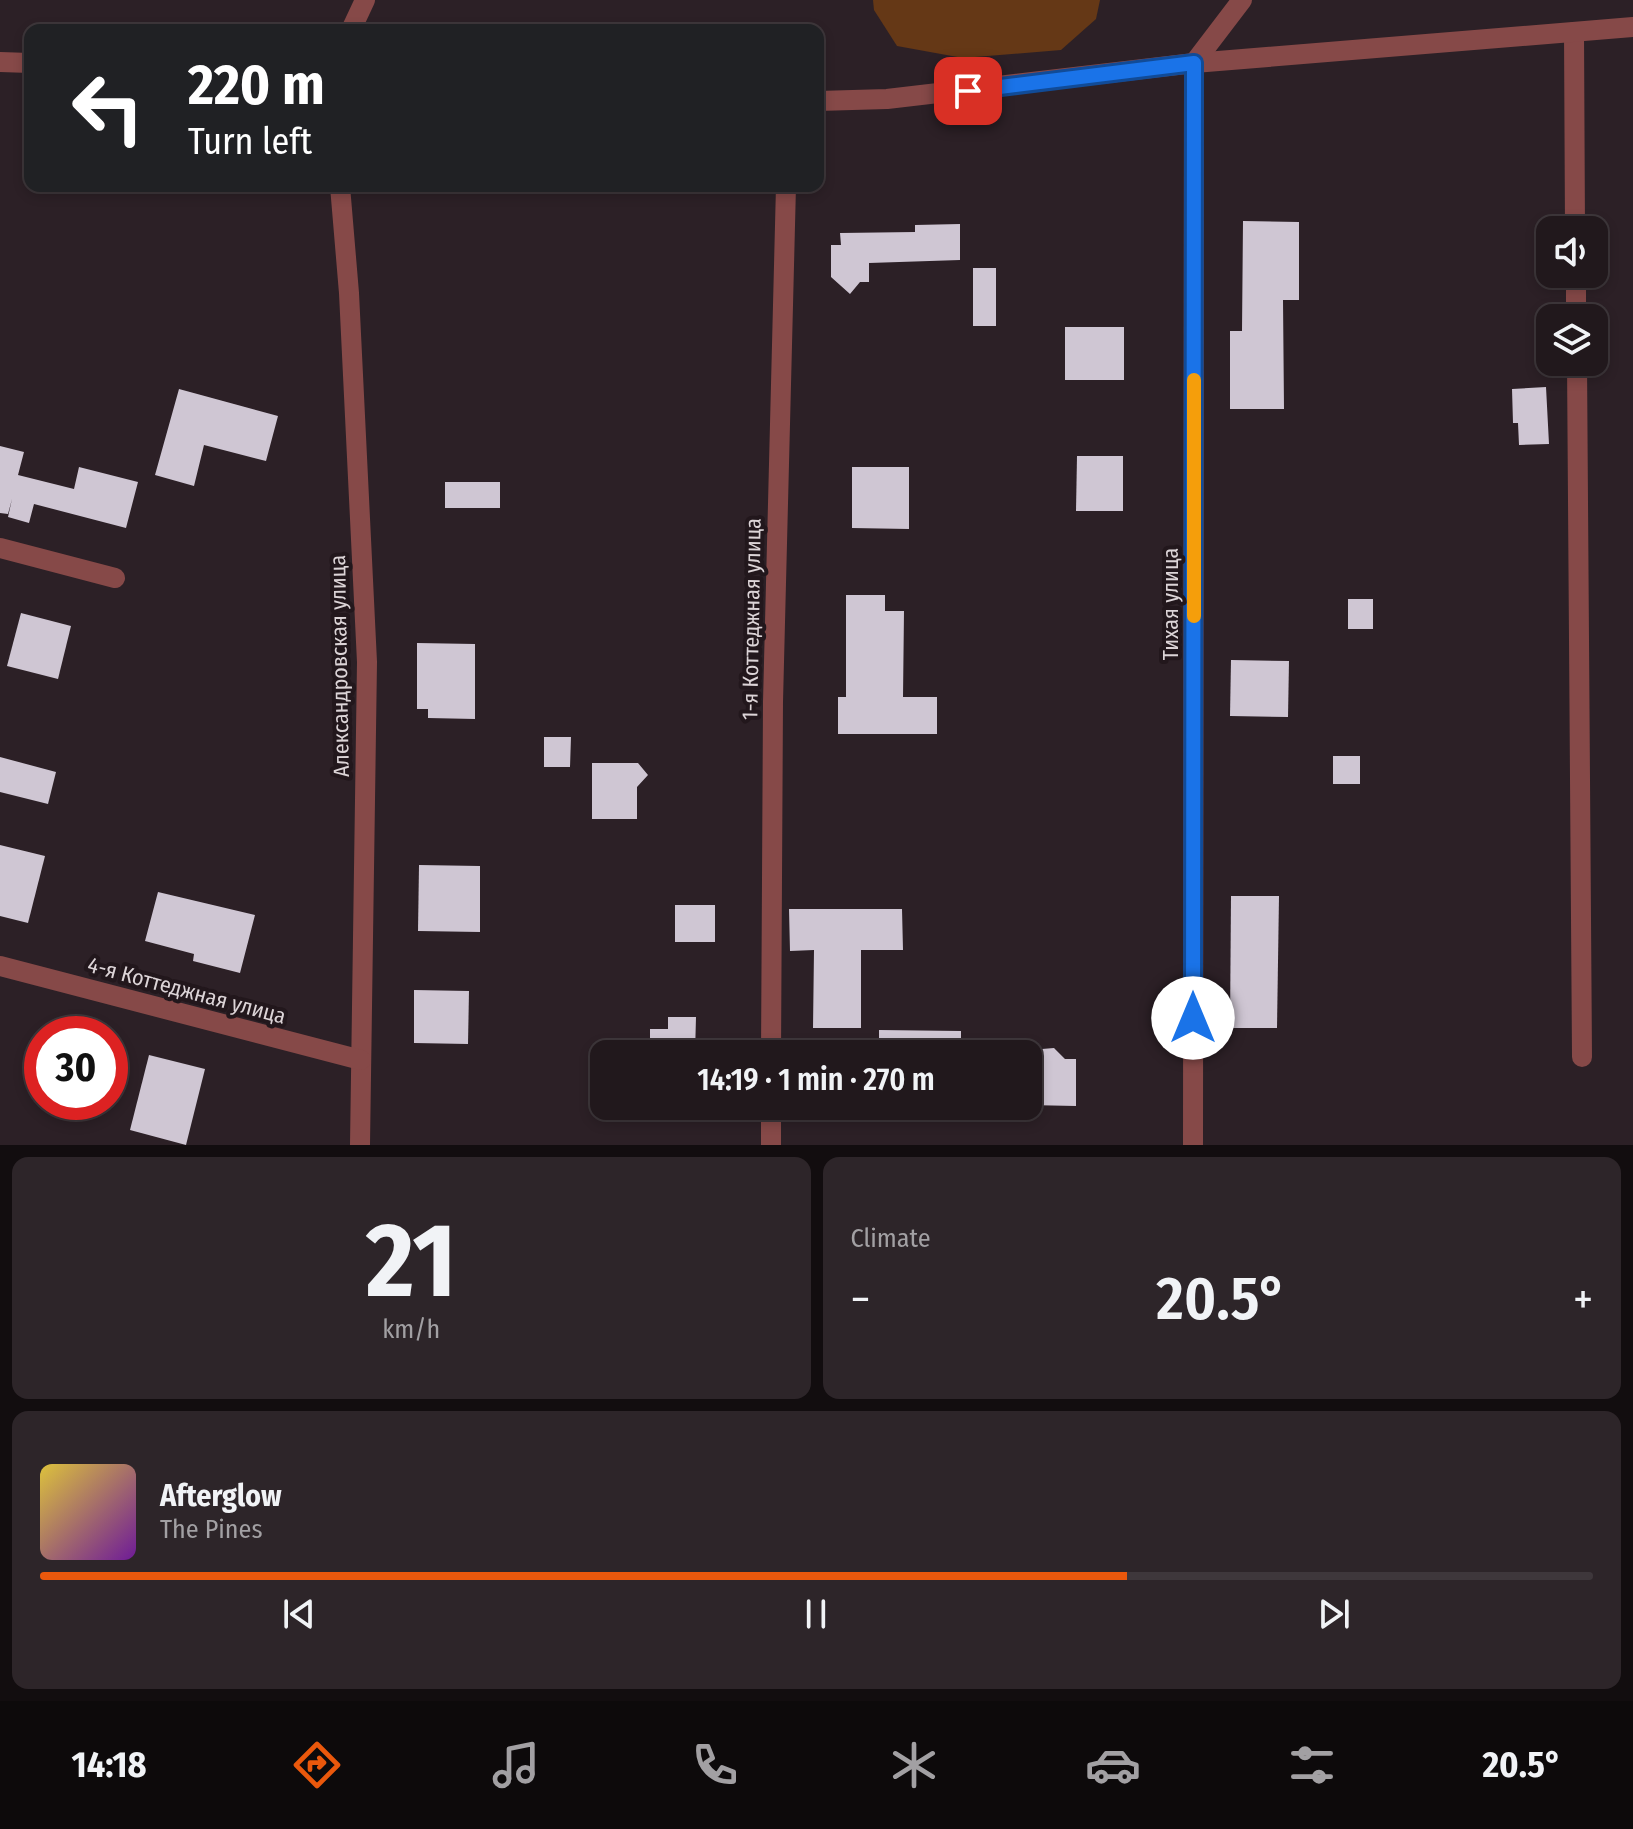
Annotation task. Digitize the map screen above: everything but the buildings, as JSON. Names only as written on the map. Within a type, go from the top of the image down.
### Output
[{"type":"street","points":[[354,24],[365,0]]},
{"type":"street","points":[[1194,63],[1242,0]]},
{"type":"street","points":[[824,101],[902,98],[1194,63],[1633,27]]},
{"type":"street","points":[[1574,32],[1575,216]]},
{"type":"street","points":[[0,62],[24,63]]},
{"type":"street","name":"Тихая улица","points":[[1193,1145],[1194,63]]},
{"type":"street","name":"Александровская улица","points":[[341,192],[349,293],[367,662],[360,1145]]},
{"type":"street","name":"1-я Коттеджная улица","points":[[771,1040],[773,702],[786,192]]},
{"type":"street","points":[[1577,376],[1582,1057]]},
{"type":"street","points":[[0,548],[115,578]]},
{"type":"street","name":"4-я Коттеджная улица","points":[[0,966],[361,1060]]},
{"type":"street","points":[[771,1120],[771,1145]]},
{"type":"shaded area","points":[[873,0],[1100,0],[1096,19],[1061,50],[963,58],[897,46],[874,10]]},
{"type":"slow traffic","points":[[1194,380],[1194,616]]},
{"type":"route","points":[[968,91],[1194,63],[1193,1018]]}]
